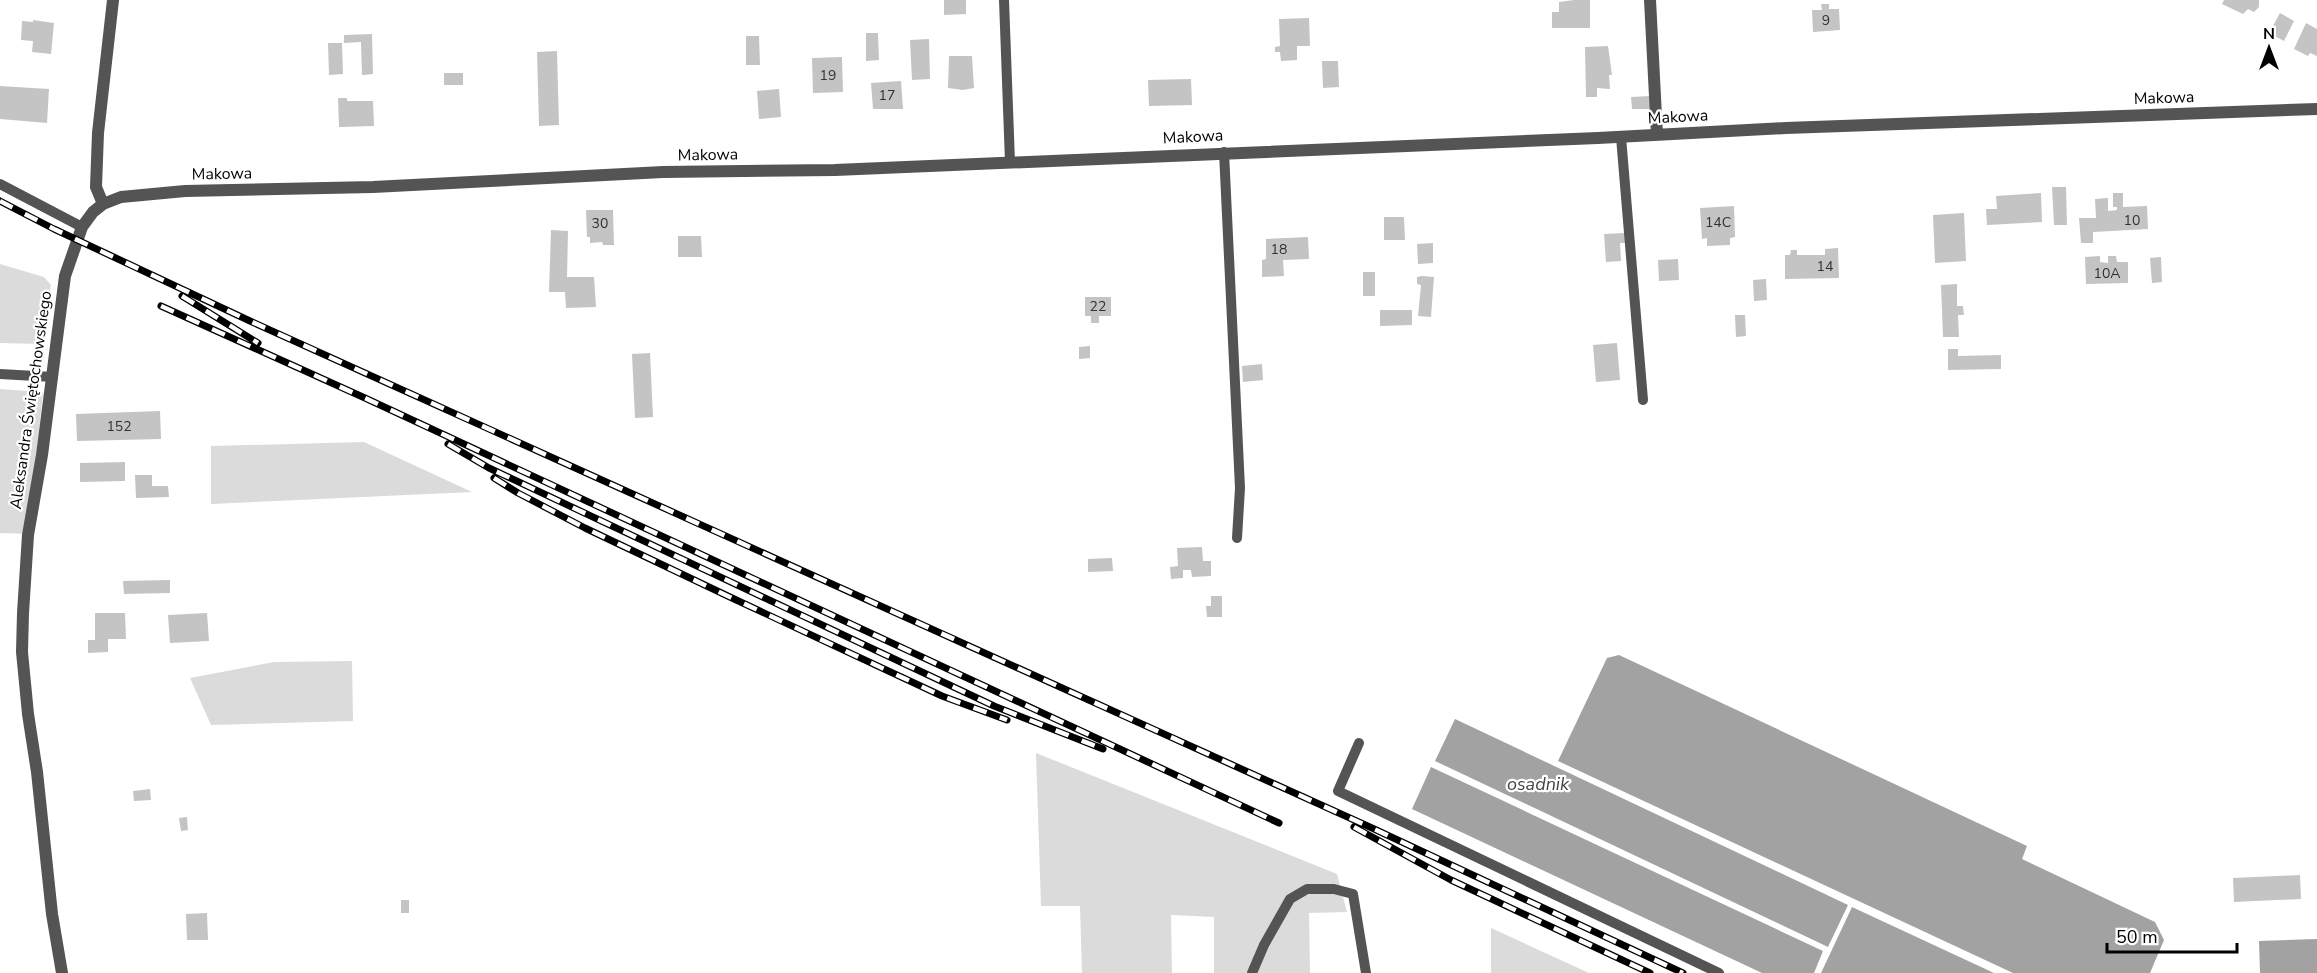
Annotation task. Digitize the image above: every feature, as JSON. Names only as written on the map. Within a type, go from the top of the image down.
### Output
[{"type":"street","points":[[82,227],[93,212],[103,204],[96,188],[97,142],[113,0]]},
{"type":"street","points":[[1650,0],[1656,135]]},
{"type":"street","name":"Makowa","points":[[103,204],[121,197],[184,191],[340,188],[663,172],[835,170],[1621,137],[1868,124],[2317,110]]},
{"type":"street","name":"Aleksandra Świętochowskiego","points":[[62,973],[52,914],[22,652],[28,536],[42,455],[65,276],[82,227]]},
{"type":"lane","points":[[1004,0],[1010,162]]},
{"type":"lane","points":[[1621,137],[1643,400]]},
{"type":"lane","points":[[1224,152],[1240,488],[1237,538]]},
{"type":"lane","points":[[0,184],[82,227]]},
{"type":"lane","points":[[0,374],[52,377]]},
{"type":"lane","points":[[1359,744],[1338,791],[1719,973]]},
{"type":"lane","points":[[1252,973],[1264,945],[1290,899],[1307,889],[1334,889],[1353,894],[1366,973]]},
{"type":"shaded area","points":[[0,264],[44,277],[51,285],[41,344],[0,343]]},
{"type":"shaded area","points":[[0,389],[43,392],[28,534],[0,533]]},
{"type":"shaded area","points":[[364,442],[472,492],[211,504],[211,446]]},
{"type":"shaded area","points":[[352,661],[353,721],[211,725],[190,678],[274,662]]},
{"type":"shaded area","points":[[1036,753],[1337,874],[1347,912],[1309,913],[1310,973],[1214,973],[1214,917],[1171,915],[1172,973],[1082,973],[1080,906],[1041,906]]},
{"type":"shaded area","points":[[1491,928],[1589,973],[1491,973]]},
{"type":"water","points":[[1619,655],[2027,846],[2022,859],[2155,922],[2164,940],[2150,973],[2013,973],[1558,761],[1607,658]]},
{"type":"water","name":"osadnik","points":[[1455,719],[1848,905],[1828,947],[1435,761]]},
{"type":"water","name":"osadnik","points":[[1431,767],[1823,951],[1814,973],[1762,973],[1412,809]]},
{"type":"water","points":[[1852,907],[1994,973],[1821,973]]},
{"type":"water","points":[[2317,939],[2317,973],[2260,973],[2259,941]]},
{"type":"building","points":[[944,0],[966,0],[966,14],[944,15]]},
{"type":"building","points":[[1590,0],[1590,28],[1552,28],[1552,12],[1559,12],[1559,2]]},
{"type":"building","points":[[2224,0],[2259,0],[2259,7],[2254,12],[2248,9],[2243,14],[2222,4]]},
{"type":"building","points":[[1821,4],[1829,4],[1829,9],[1839,9],[1840,30],[1813,32],[1812,10],[1822,10]]},
{"type":"building","points":[[2280,13],[2294,21],[2284,41],[2269,33]]},
{"type":"building","points":[[1309,18],[1310,46],[1297,46],[1297,60],[1281,61],[1280,52],[1275,52],[1275,47],[1280,46],[1279,19]]},
{"type":"building","points":[[33,20],[54,23],[51,54],[32,52],[33,41],[21,40],[22,21],[33,22]]},
{"type":"building","points":[[2306,23],[2317,29],[2317,56],[2310,53],[2308,56],[2294,49]]},
{"type":"building","points":[[866,33],[878,33],[879,60],[866,61]]},
{"type":"building","points":[[372,34],[373,74],[362,75],[361,42],[344,43],[344,35]]},
{"type":"building","points":[[746,36],[759,36],[760,65],[746,65]]},
{"type":"building","points":[[929,39],[930,79],[912,80],[910,40]]},
{"type":"building","points":[[328,43],[342,43],[343,74],[329,75]]},
{"type":"building","points":[[1608,46],[1612,75],[1609,75],[1610,89],[1597,88],[1597,97],[1586,97],[1585,47]]},
{"type":"building","points":[[557,51],[559,125],[539,126],[537,52]]},
{"type":"building","points":[[949,56],[972,56],[974,88],[963,90],[948,88]]},
{"type":"building","points":[[842,57],[843,92],[813,93],[812,58]]},
{"type":"building","points":[[1322,61],[1338,61],[1339,87],[1323,88]]},
{"type":"building","points":[[444,73],[463,73],[463,85],[444,85]]},
{"type":"building","points":[[1191,79],[1192,105],[1149,106],[1148,80]]},
{"type":"building","points":[[901,81],[903,109],[873,109],[871,83]]},
{"type":"building","points":[[0,86],[49,89],[47,123],[0,119]]},
{"type":"building","points":[[779,89],[781,117],[759,119],[757,91]]},
{"type":"building","points":[[1650,96],[1650,109],[1632,109],[1631,97]]},
{"type":"building","points":[[338,98],[347,98],[347,101],[373,101],[374,126],[339,127]]},
{"type":"building","points":[[2052,187],[2066,187],[2067,225],[2054,225]]},
{"type":"building","points":[[2041,193],[2042,222],[1987,225],[1986,209],[1997,209],[1996,196]]},
{"type":"building","points":[[2113,193],[2123,193],[2123,207],[2147,206],[2148,229],[2093,232],[2093,243],[2081,243],[2079,218],[2096,218],[2095,199],[2108,198],[2108,211],[2117,210],[2117,207],[2113,207]]},
{"type":"building","points":[[1734,206],[1735,237],[1730,238],[1730,245],[1707,246],[1707,238],[1702,239],[1700,208]]},
{"type":"building","points":[[586,210],[613,210],[614,245],[603,245],[602,242],[590,243],[590,237],[587,237]]},
{"type":"building","points":[[1964,213],[1966,261],[1935,263],[1933,215]]},
{"type":"building","points":[[1384,217],[1404,217],[1405,240],[1384,240]]},
{"type":"building","points":[[551,230],[568,231],[567,277],[594,277],[596,307],[566,308],[565,292],[549,292]]},
{"type":"building","points":[[1625,233],[1626,243],[1620,243],[1621,261],[1606,262],[1604,234]]},
{"type":"building","points":[[678,236],[701,236],[702,257],[678,257]]},
{"type":"building","points":[[1308,237],[1309,259],[1283,260],[1284,276],[1262,277],[1262,260],[1266,259],[1266,239]]},
{"type":"building","points":[[1433,243],[1433,263],[1418,264],[1417,244]]},
{"type":"building","points":[[1838,248],[1839,278],[1785,279],[1785,255],[1790,255],[1791,250],[1797,250],[1797,255],[1825,255],[1825,249]]},
{"type":"building","points":[[2100,256],[2100,262],[2108,263],[2108,256],[2116,256],[2117,262],[2128,262],[2128,283],[2086,284],[2085,257]]},
{"type":"building","points":[[2161,257],[2162,282],[2152,283],[2150,258]]},
{"type":"building","points":[[1678,259],[1679,280],[1659,281],[1658,260]]},
{"type":"building","points":[[1363,272],[1375,272],[1375,296],[1363,296]]},
{"type":"building","points":[[1417,277],[1434,277],[1431,317],[1418,316],[1421,285],[1417,284]]},
{"type":"building","points":[[1766,279],[1767,300],[1754,301],[1753,280]]},
{"type":"building","points":[[1957,284],[1957,306],[1963,306],[1964,315],[1958,315],[1959,337],[1943,337],[1941,285]]},
{"type":"building","points":[[1085,297],[1111,297],[1111,316],[1099,316],[1099,323],[1091,323],[1091,316],[1085,316]]},
{"type":"building","points":[[1380,310],[1412,310],[1412,325],[1380,326]]},
{"type":"building","points":[[1735,315],[1745,315],[1746,336],[1736,337]]},
{"type":"building","points":[[1617,343],[1620,380],[1596,382],[1593,345]]},
{"type":"building","points":[[1090,346],[1090,358],[1079,359],[1079,347]]},
{"type":"building","points":[[1948,349],[1958,349],[1958,356],[2001,355],[2001,369],[1948,370]]},
{"type":"building","points":[[650,353],[653,417],[635,418],[632,354]]},
{"type":"building","points":[[1262,364],[1263,380],[1243,382],[1242,366]]},
{"type":"building","points":[[160,411],[161,439],[77,441],[76,414]]},
{"type":"building","points":[[125,462],[125,481],[80,482],[80,463]]},
{"type":"building","points":[[135,475],[152,475],[152,486],[168,486],[169,497],[136,498]]},
{"type":"building","points":[[1202,547],[1203,561],[1211,561],[1211,576],[1192,577],[1191,570],[1183,570],[1183,578],[1171,579],[1170,567],[1178,566],[1177,548]]},
{"type":"building","points":[[1112,558],[1113,571],[1088,572],[1088,559]]},
{"type":"building","points":[[170,580],[170,593],[124,594],[123,581]]},
{"type":"building","points":[[1211,596],[1222,596],[1222,617],[1207,617],[1206,606],[1211,606]]},
{"type":"building","points":[[95,613],[125,613],[126,639],[108,639],[108,652],[88,653],[88,640],[95,640]]},
{"type":"building","points":[[207,613],[209,641],[170,643],[168,615]]},
{"type":"building","points":[[150,789],[151,800],[134,801],[133,791]]},
{"type":"building","points":[[187,817],[188,830],[181,831],[179,818]]},
{"type":"building","points":[[2300,875],[2301,899],[2234,902],[2233,878]]},
{"type":"building","points":[[401,900],[409,900],[409,913],[401,913]]},
{"type":"building","points":[[207,913],[208,940],[187,940],[186,914]]},
{"type":"railway","points":[[0,201],[54,229],[250,321],[1372,828],[1683,973]]},
{"type":"railway","points":[[182,296],[258,343]]},
{"type":"railway","points":[[161,306],[365,398],[1279,823]]},
{"type":"railway","points":[[448,444],[489,468],[994,706],[1103,749]]},
{"type":"railway","points":[[494,478],[585,528],[732,598],[942,696],[1007,720]]},
{"type":"railway","points":[[1354,827],[1451,880],[1650,973]]}]
